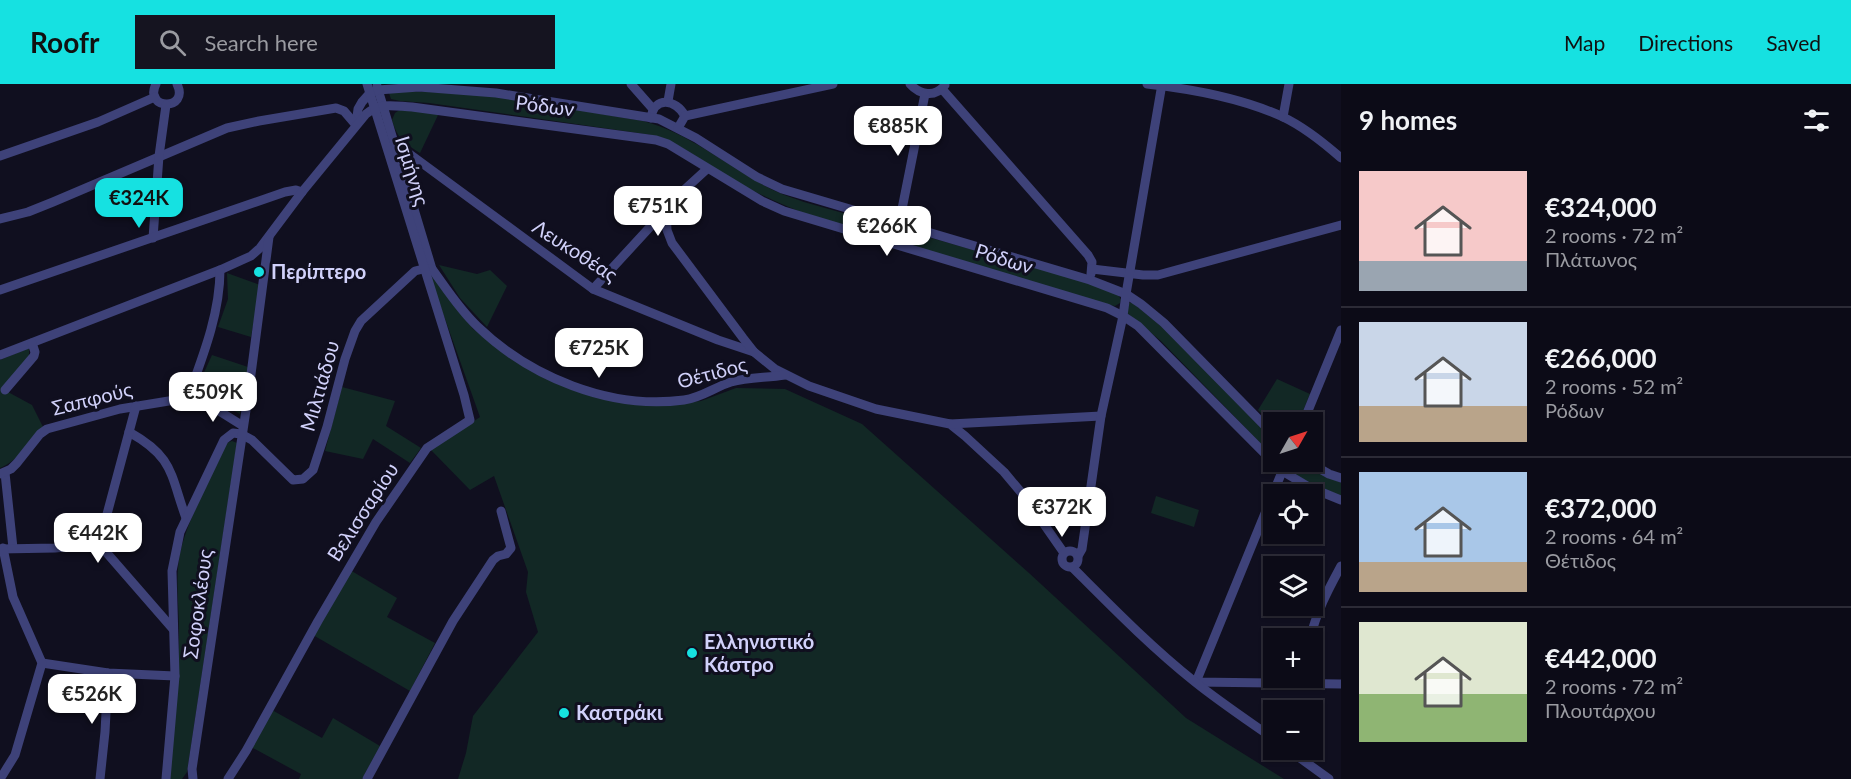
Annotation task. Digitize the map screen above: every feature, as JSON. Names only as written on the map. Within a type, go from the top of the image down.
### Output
[{"type":"street","points":[[156,84],[155,97],[166,105],[177,99],[181,85]]},
{"type":"street","points":[[631,84],[652,113],[660,103],[668,101],[676,105],[685,116]]},
{"type":"street","points":[[668,101],[671,84]]},
{"type":"street","points":[[678,128],[685,116],[833,84]]},
{"type":"street","points":[[910,84],[915,90],[924,94],[934,93],[944,86],[1088,255],[1092,262],[1090,280]]},
{"type":"street","points":[[1147,84],[1206,93],[1241,102],[1283,117],[1341,158]]},
{"type":"street","points":[[1283,117],[1289,84]]},
{"type":"street","points":[[1161,85],[1123,316],[1101,416],[1082,549],[1071,553],[1078,561],[1073,568],[1149,643],[1196,682],[1263,731]]},
{"type":"street","name":"Ρόδων","points":[[373,88],[419,87],[496,93],[652,113],[782,189],[1090,280],[1126,294],[1164,323],[1263,424]]},
{"type":"street","points":[[356,125],[358,109],[373,88]]},
{"type":"street","name":"Ισμήνης","points":[[373,88],[428,269]]},
{"type":"street","points":[[898,224],[924,94]]},
{"type":"street","points":[[0,156],[98,122],[155,97]]},
{"type":"street","points":[[153,238],[159,156],[166,105]]},
{"type":"street","points":[[0,355],[251,256],[269,237],[356,125],[379,106]]},
{"type":"street","name":"Ρόδων","points":[[379,106],[411,107],[656,140],[668,144],[762,201],[784,211],[1107,308],[1138,326],[1263,446]]},
{"type":"street","name":"Ισμήνης","points":[[379,106],[396,144],[428,269]]},
{"type":"street","points":[[0,219],[28,212],[53,202],[227,128],[326,109],[341,109],[356,125]]},
{"type":"street","name":"Λευκοθέας","points":[[396,144],[593,289],[718,340],[754,352]]},
{"type":"street","points":[[593,289],[666,208],[707,169]]},
{"type":"street","points":[[0,290],[285,192],[296,190],[302,192]]},
{"type":"street","name":"Θέτιδος","points":[[666,208],[667,230],[672,243],[754,352],[785,375],[818,390],[876,409],[950,424],[1004,472],[1071,553],[1062,560],[1063,564],[1073,568]]},
{"type":"street","points":[[1092,269],[1158,275],[1341,225]]},
{"type":"street","name":"Σοφοκλέους","points":[[193,779],[193,762],[269,237]]},
{"type":"street","name":"Θέτιδος","points":[[428,269],[438,278],[464,313],[502,348],[543,373],[604,395],[640,401],[687,400],[731,382],[785,375]]},
{"type":"street","name":"Μιλτιάδου","points":[[242,430],[293,480],[300,480],[310,473],[327,427],[355,331],[362,321],[406,279],[416,271],[428,269]]},
{"type":"street","name":"Βελισσαρίου","points":[[228,779],[376,522],[427,448],[470,420],[428,269]]},
{"type":"street","points":[[220,270],[216,308],[188,397],[200,399],[242,430]]},
{"type":"street","points":[[1307,412],[1341,330]]},
{"type":"street","points":[[5,390],[34,356],[32,343]]},
{"type":"street","name":"Σαπφούς","points":[[2,473],[17,463],[45,430],[136,406],[188,397]]},
{"type":"street","points":[[99,544],[136,406]]},
{"type":"street","points":[[950,424],[1101,416]]},
{"type":"street","name":"Σοφοκλέους","points":[[166,779],[175,676],[173,565],[177,541],[224,440],[242,430]]},
{"type":"street","points":[[129,432],[149,444],[166,462],[172,473],[186,518]]},
{"type":"street","points":[[1323,471],[1341,478]]},
{"type":"street","points":[[1196,682],[1282,472]]},
{"type":"street","name":"Ρόδων","points":[[1291,472],[1309,487],[1341,500]]},
{"type":"street","points":[[2,473],[5,548],[13,597],[42,663],[15,755],[2,777]]},
{"type":"street","points":[[367,779],[453,621],[493,560],[506,554],[511,548],[501,511]]},
{"type":"street","points":[[5,548],[55,548],[99,544]]},
{"type":"street","points":[[99,544],[173,629]]},
{"type":"street","points":[[1313,628],[1327,592],[1341,567]]},
{"type":"street","points":[[42,663],[108,672],[175,676]]},
{"type":"street","points":[[100,779],[108,672]]},
{"type":"street","points":[[1196,682],[1263,681]]},
{"type":"street","points":[[1323,682],[1341,684]]},
{"type":"street","points":[[1303,760],[1329,779]]},
{"type":"green space","points":[[392,91],[465,93],[500,97],[643,121],[678,134],[785,195],[1083,281],[1118,294],[1121,300],[1115,306],[1110,305],[812,217],[755,192],[685,150],[652,135],[429,103],[400,101],[391,99],[389,93]]},
{"type":"green space","points":[[401,109],[439,113],[420,153],[402,140],[396,131],[392,120],[395,113]]},
{"type":"green space","points":[[439,265],[477,274],[490,270],[507,286],[487,327],[460,298]]},
{"type":"green space","points":[[227,273],[260,285],[251,337],[218,327],[228,299]]},
{"type":"green space","points":[[434,273],[473,329],[557,381],[658,406],[701,401],[736,388],[785,389],[862,424],[1029,573],[1186,718],[1284,779],[458,779],[473,716],[538,632],[526,592],[528,572],[494,476],[470,490],[431,450],[480,417],[429,274]]},
{"type":"green space","points":[[1129,303],[1133,303],[1167,331],[1263,429],[1263,446],[1161,341],[1127,313]]},
{"type":"green space","points":[[29,348],[29,356],[8,392],[32,405],[43,427],[18,456],[0,468],[0,360]]},
{"type":"green space","points":[[212,355],[248,367],[240,414],[196,390]]},
{"type":"green space","points":[[1277,379],[1310,394],[1303,412],[1263,412],[1263,415],[1258,410]]},
{"type":"green space","points":[[342,387],[395,401],[386,426],[421,448],[410,463],[373,439],[363,459],[325,451]]},
{"type":"green space","points":[[232,441],[237,443],[187,772],[182,779],[168,779],[178,669],[178,577],[182,545],[197,506],[227,443]]},
{"type":"green space","points":[[1292,472],[1319,472],[1341,483],[1341,496],[1323,488],[1323,484],[1313,484],[1295,476]]},
{"type":"green space","points":[[1156,496],[1199,510],[1194,527],[1151,513]]},
{"type":"green space","points":[[350,570],[397,598],[387,617],[435,643],[410,691],[313,635]]},
{"type":"green space","points":[[272,710],[322,738],[333,718],[380,746],[362,779],[299,779],[301,774],[251,747]]},
{"type":"place","name":"Περίπτερο","points":[[259,272]]},
{"type":"place","name":"Ελληνιστικό Κάστρο","points":[[692,653]]},
{"type":"place","name":"Καστράκι","points":[[564,713]]}]
